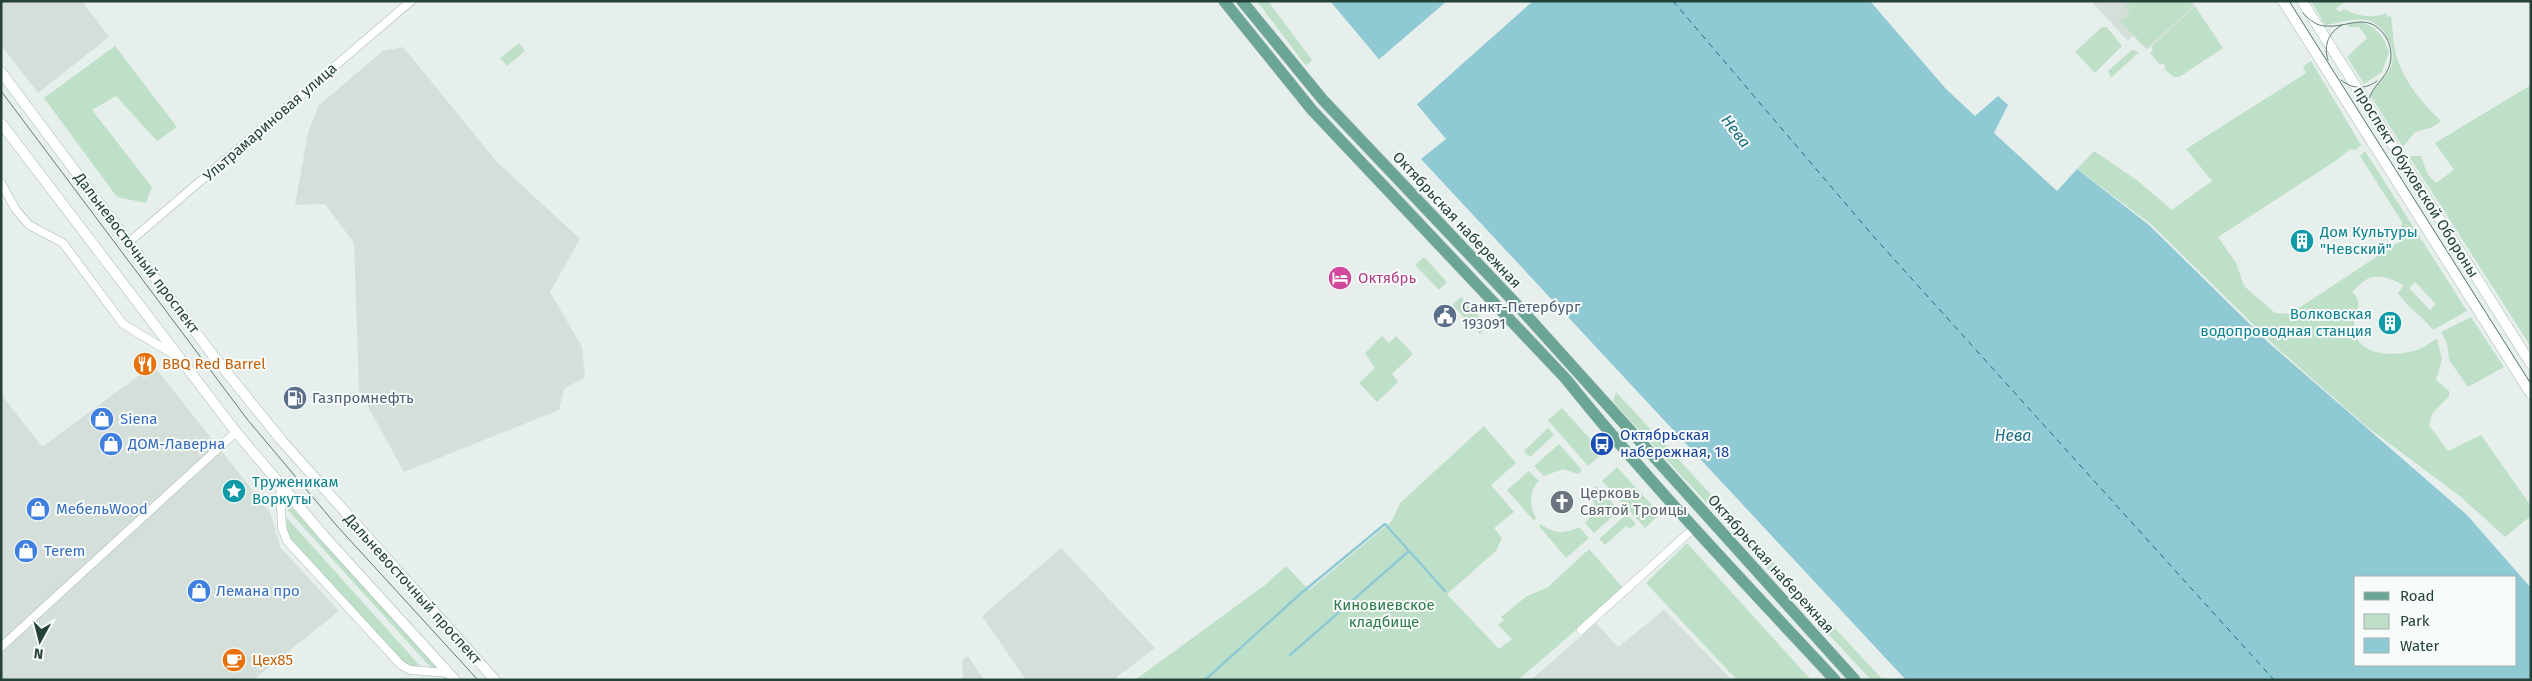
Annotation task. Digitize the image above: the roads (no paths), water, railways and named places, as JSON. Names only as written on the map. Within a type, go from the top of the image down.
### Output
[{"type":"main road","name":"Октябрьская набережная","points":[[1224,1],[1312,110],[1566,379],[1600,422],[1694,528],[1835,680]]},
{"type":"main road","name":"Октябрьская набережная","points":[[1242,1],[1323,100],[1520,308],[1855,680]]},
{"type":"main road","name":"проспект Обуховской Обороны","points":[[2283,1],[2531,394]]},
{"type":"main road","name":"проспект Обуховской Обороны","points":[[2302,1],[2531,364]]},
{"type":"main road","name":"Дальневосточный проспект","points":[[1,72],[212,354],[282,441],[495,680]]},
{"type":"main road","name":"Дальневосточный проспект","points":[[1,123],[176,356],[236,432],[280,484],[452,676]]},
{"type":"street","name":"Ультрамариновая улица","points":[[129,242],[411,1]]},
{"type":"street","points":[[1,183],[16,210],[29,226],[63,243],[122,324],[176,356]]},
{"type":"street","points":[[1,647],[236,432]]},
{"type":"street","points":[[280,484],[282,528],[287,541],[401,665],[410,670],[452,676]]},
{"type":"street","points":[[1581,630],[1694,528]]},
{"type":"water","name":"Нева","points":[[1330,1],[1870,1],[1946,89],[1975,116],[1998,96],[2008,105],[1994,133],[2057,191],[2077,169],[2149,225],[2269,343],[2467,515],[2531,588],[2531,680],[1906,680],[1421,159],[1446,139]]},
{"type":"waterway","points":[[1205,680],[1299,595],[1385,524],[1445,591]]},
{"type":"waterway","points":[[1290,655],[1409,551]]},
{"type":"tram line","points":[[2289,1],[2531,384]]},
{"type":"tram line","points":[[2303,13],[2313,22],[2322,26],[2363,22],[2370,23],[2383,33],[2390,46],[2390,64],[2369,100],[2368,109],[2371,121]]},
{"type":"tram line","points":[[2328,60],[2326,49],[2328,40],[2334,31],[2342,25]]},
{"type":"tram line","points":[[2341,80],[2354,87],[2368,86],[2377,81]]},
{"type":"tram line","points":[[1,91],[247,419],[337,526],[478,680]]},
{"type":"place","name":"Дом Культуры \"Невский\"","points":[[2302,241]]},
{"type":"place","name":"Октябрь","points":[[1340,278]]},
{"type":"place","name":"Санкт-Петербург 193091","points":[[1445,316]]},
{"type":"place","name":"Волковская водопроводная станция","points":[[2390,323]]},
{"type":"place","name":"BBQ Red Barrel","points":[[145,364]]},
{"type":"place","name":"Газпромнефть","points":[[295,398]]},
{"type":"place","name":"Siena","points":[[102,419]]},
{"type":"place","name":"ДОМ-Лаверна","points":[[111,444]]},
{"type":"place","name":"Октябрьская набережная, 18","points":[[1602,444]]},
{"type":"place","name":"Труженикам Воркуты","points":[[234,491]]},
{"type":"place","name":"Церковь Святой Троицы","points":[[1562,502]]},
{"type":"place","name":"МебельWood","points":[[38,509]]},
{"type":"place","name":"Terem","points":[[26,551]]},
{"type":"place","name":"Лемана про","points":[[199,591]]},
{"type":"place","name":"Цех85","points":[[234,660]]},
{"type":"park label","name":"Киновиевское кладбище","points":[[1384,614]]}]
